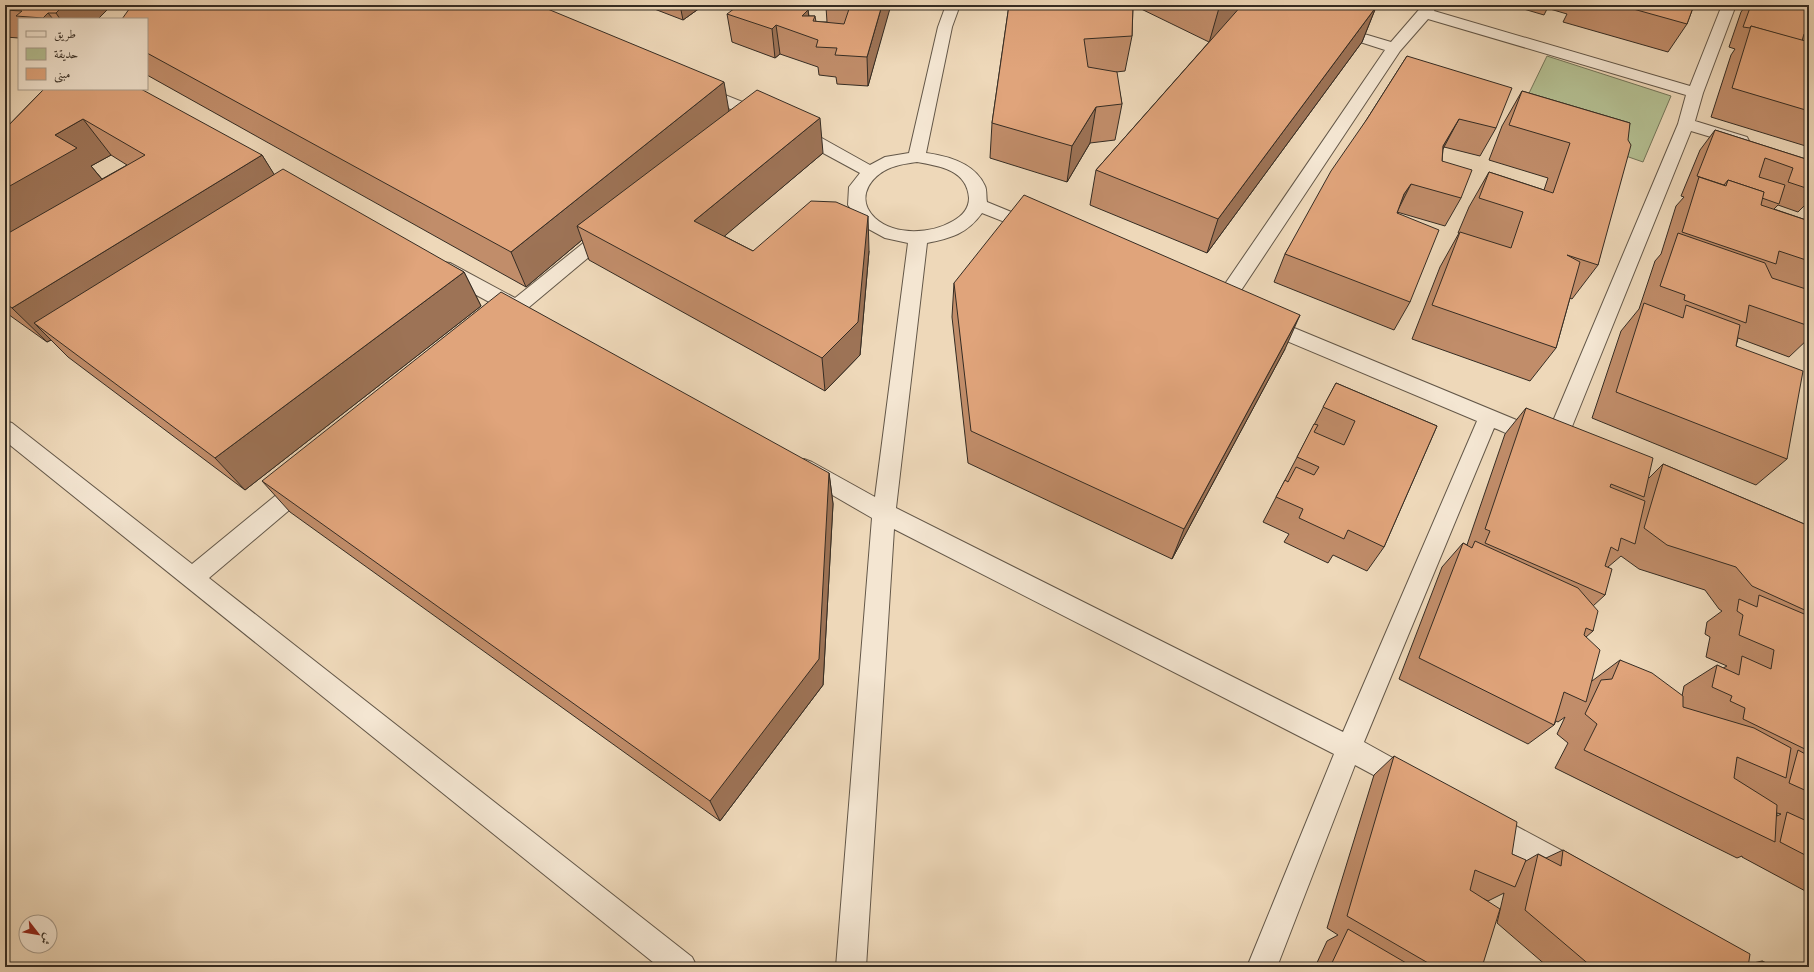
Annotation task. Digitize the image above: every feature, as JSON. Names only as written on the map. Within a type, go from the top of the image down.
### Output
[{"type":"street","points":[[917,157],[945,27],[953,5]]},
{"type":"street","points":[[1554,444],[1686,124],[1695,93],[1729,5]]},
{"type":"street","points":[[1576,453],[1226,308],[1394,48],[1427,9],[1695,93]]},
{"type":"street","points":[[1321,25],[1394,48]]},
{"type":"street","points":[[687,84],[809,137],[870,172]]},
{"type":"street","points":[[734,127],[752,112]]},
{"type":"street","points":[[1686,124],[1758,147]]},
{"type":"street","points":[[917,157],[943,161],[964,171],[977,187],[978,205],[967,221],[946,233],[918,238],[891,234],[869,222],[857,206],[858,187],[870,172],[891,161],[917,157]]},
{"type":"street","points":[[978,205],[1052,235]]},
{"type":"street","points":[[492,328],[619,223]]},
{"type":"street","points":[[851,967],[884,513],[918,238]]},
{"type":"street","points":[[426,258],[537,320]]},
{"type":"street","points":[[1262,967],[1350,748],[1489,416]]},
{"type":"street","points":[[5,429],[682,967]]},
{"type":"street","points":[[787,459],[884,513],[1350,748],[1432,794]]},
{"type":"street","points":[[192,578],[320,471]]},
{"type":"street","points":[[1467,813],[1592,882]]},
{"type":"green space","points":[[1547,56],[1671,96],[1643,162],[1517,118]]},
{"type":"building","points":[[5,5],[64,5],[56,13],[48,13],[43,18],[16,16],[22,11],[5,10]]},
{"type":"building","points":[[132,5],[538,5],[724,82],[511,252],[148,54],[148,18],[123,18]]},
{"type":"building","points":[[739,5],[793,5],[808,10],[802,16],[815,16],[813,21],[844,24],[849,9],[826,7],[827,5],[882,5],[867,57],[835,55],[837,48],[816,47],[818,40],[776,25],[772,29],[727,14]]},
{"type":"building","points":[[1009,5],[1133,5],[1132,36],[1084,39],[1088,67],[1117,72],[1122,104],[1096,107],[1072,146],[992,123]]},
{"type":"building","points":[[1213,5],[1222,5],[1219,8]]},
{"type":"building","points":[[1242,5],[1369,5],[1376,7],[1218,219],[1096,170]]},
{"type":"building","points":[[1619,5],[1694,5],[1687,24]]},
{"type":"building","points":[[1751,5],[1809,5],[1809,35],[1804,34],[1802,41],[1751,26],[1750,28],[1743,27]]},
{"type":"building","points":[[1751,26],[1809,42],[1809,111],[1732,88]]},
{"type":"building","points":[[1407,56],[1512,88],[1496,128],[1459,119],[1443,146],[1442,161],[1472,170],[1461,198],[1411,184],[1404,194],[1397,213],[1439,230],[1410,302],[1285,254],[1331,171],[1367,119]]},
{"type":"building","points":[[43,90],[143,90],[262,155],[12,308],[5,303],[5,235],[145,155],[83,119],[55,135],[77,148],[5,190],[5,129]]},
{"type":"building","points":[[757,90],[820,118],[694,221],[753,251],[811,201],[836,202],[868,216],[858,322],[822,358],[577,226]]},
{"type":"building","points":[[1522,91],[1630,123],[1628,140],[1631,145],[1598,265],[1567,255],[1580,262],[1556,348],[1432,305],[1460,232],[1511,248],[1523,212],[1479,198],[1489,172],[1553,193],[1570,143],[1509,125]]},
{"type":"building","points":[[1715,130],[1809,160],[1809,189],[1788,182],[1793,168],[1765,158],[1759,177],[1785,185],[1779,204],[1762,198],[1764,192],[1728,180],[1724,185],[1697,176]]},
{"type":"building","points":[[283,169],[464,272],[215,458],[34,323]]},
{"type":"building","points":[[1699,177],[1726,186],[1728,180],[1764,192],[1761,205],[1809,221],[1809,261],[1779,251],[1776,264],[1682,232]]},
{"type":"building","points":[[1024,195],[1300,315],[1184,529],[971,431],[954,283]]},
{"type":"building","points":[[1678,233],[1765,263],[1772,278],[1809,290],[1809,326],[1749,305],[1746,323],[1684,300],[1685,295],[1660,286]]},
{"type":"building","points":[[501,292],[829,473],[819,659],[710,801],[262,481]]},
{"type":"building","points":[[1644,303],[1683,318],[1686,305],[1740,325],[1736,346],[1803,371],[1787,459],[1616,392]]},
{"type":"building","points":[[1336,383],[1437,426],[1384,547],[1348,530],[1344,539],[1299,518],[1303,509],[1276,497],[1285,480],[1288,482],[1296,467],[1314,475],[1319,467],[1297,457],[1314,424],[1318,425],[1314,432],[1344,445],[1355,421],[1323,407]]},
{"type":"building","points":[[1526,408],[1653,458],[1644,497],[1611,484],[1610,487],[1645,501],[1635,544],[1621,538],[1618,551],[1611,547],[1605,566],[1612,569],[1605,595],[1485,543],[1490,531],[1485,529]]},
{"type":"building","points":[[1663,464],[1809,526],[1809,612],[1752,586],[1736,567],[1667,545],[1644,528]]},
{"type":"building","points":[[1475,541],[1578,588],[1598,611],[1593,631],[1586,628],[1584,635],[1600,650],[1586,702],[1564,692],[1554,725],[1419,658],[1463,543],[1472,548]]},
{"type":"building","points":[[1759,595],[1809,616],[1809,751],[1743,719],[1745,708],[1730,701],[1732,696],[1712,687],[1717,665],[1739,675],[1742,656],[1771,669],[1774,650],[1739,635],[1743,615],[1737,611],[1739,599],[1757,607]]},
{"type":"building","points":[[1620,660],[1652,673],[1683,696],[1683,707],[1754,728],[1791,748],[1786,778],[1737,757],[1734,778],[1777,805],[1775,842],[1584,750],[1597,724],[1585,714],[1601,680],[1612,679]]},
{"type":"building","points":[[1798,750],[1809,756],[1809,792],[1789,783]]},
{"type":"building","points":[[1394,756],[1517,822],[1512,854],[1526,860],[1515,887],[1475,870],[1470,890],[1500,909],[1482,967],[1435,967],[1347,916]]},
{"type":"building","points":[[1787,812],[1809,822],[1809,857],[1780,842]]},
{"type":"building","points":[[1563,850],[1750,954],[1748,967],[1592,967],[1525,910],[1538,854],[1561,866]]},
{"type":"building","points":[[1348,929],[1413,967],[1330,967]]},
{"type":"building","points":[[1762,961],[1774,967],[1762,967]]}]
